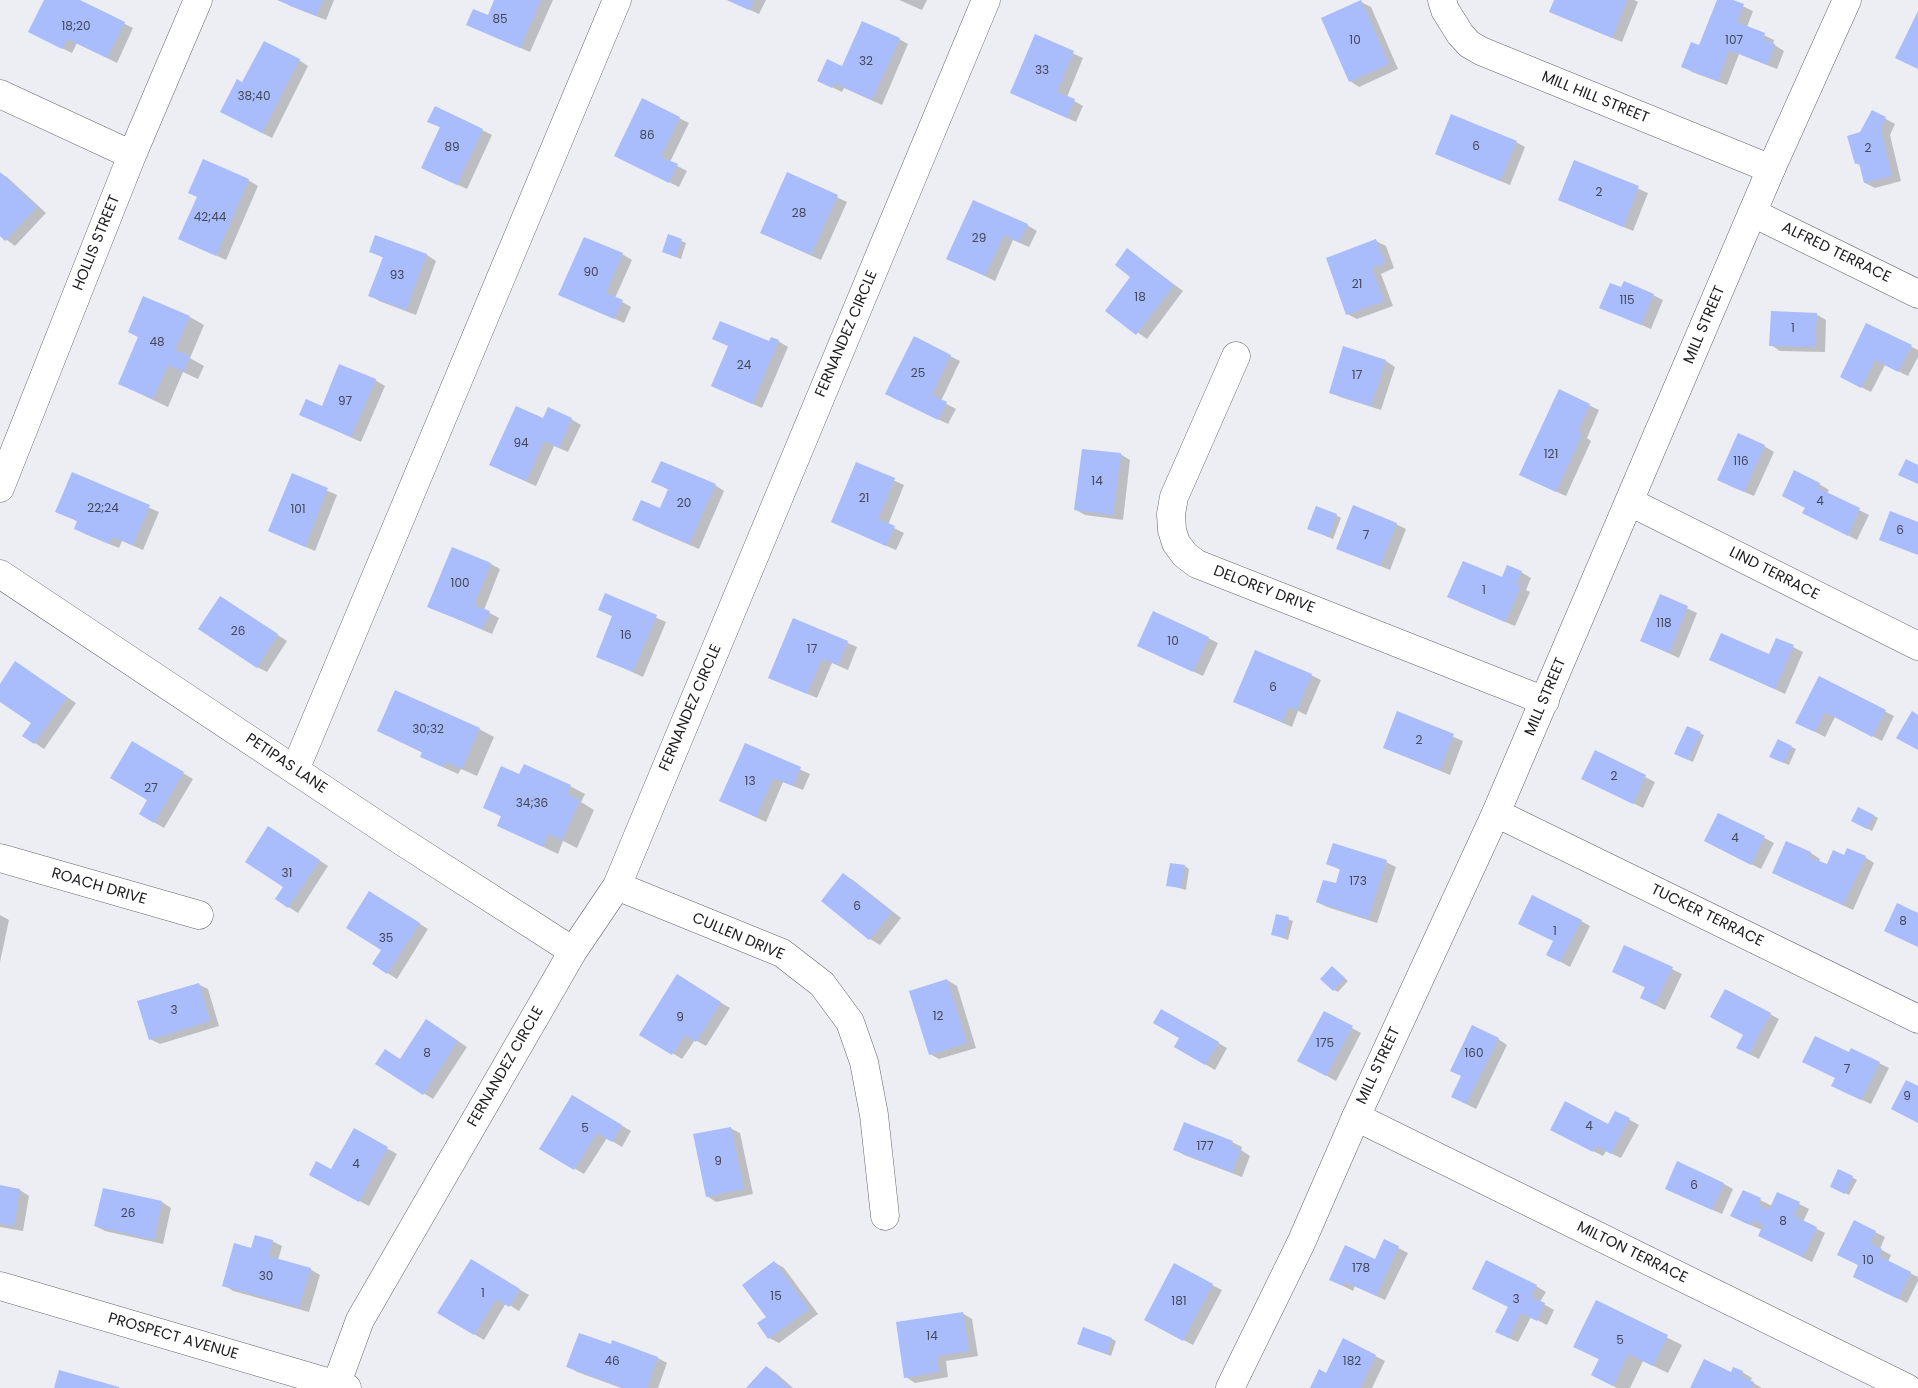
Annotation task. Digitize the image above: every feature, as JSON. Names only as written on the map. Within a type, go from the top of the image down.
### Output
[{"type":"street","name":"HOLLIS STREET","points":[[0,488],[132,155],[198,0]]},
{"type":"street","points":[[295,770],[617,0]]},
{"type":"street","name":"FERNANDEZ CIRCLE","points":[[339,1387],[360,1320],[573,951],[617,886],[986,0]]},
{"type":"street","name":"MILL HILL STREET","points":[[1442,0],[1445,10],[1460,34],[1469,44],[1480,51],[1771,169]]},
{"type":"street","name":"MILL STREET","points":[[1230,1388],[1301,1243],[1356,1117],[1496,813],[1771,169],[1847,0]]},
{"type":"street","points":[[0,94],[132,155]]},
{"type":"street","name":"ALFRED TERRACE","points":[[1753,213],[1918,294]]},
{"type":"street","name":"DELOREY DRIVE","points":[[1236,356],[1174,497],[1172,530],[1176,543],[1185,555],[1197,564],[1545,701]]},
{"type":"street","name":"LIND TERRACE","points":[[1630,502],[1918,646]]},
{"type":"street","name":"PETIPAS LANE","points":[[0,574],[400,840],[573,951]]},
{"type":"street","name":"TUCKER TERRACE","points":[[1496,813],[1918,1019]]},
{"type":"street","name":"ROACH DRIVE","points":[[0,858],[199,914]]},
{"type":"street","name":"CULLEN DRIVE","points":[[617,886],[782,953],[822,984],[850,1022],[864,1062],[874,1115],[885,1216]]},
{"type":"street","name":"MILTON TERRACE","points":[[1356,1117],[1907,1388]]},
{"type":"street","name":"PROSPECT AVENUE","points":[[0,1286],[339,1387]]},
{"type":"building","points":[[44,0],[80,0],[125,22],[107,58],[67,39],[62,49],[28,32]]},
{"type":"building","points":[[277,0],[323,0],[316,16]]},
{"type":"building","points":[[494,0],[541,0],[520,48],[466,25],[473,9],[488,15]]},
{"type":"building","points":[[727,0],[754,0],[749,10]]},
{"type":"building","points":[[1361,0],[1389,64],[1349,82],[1321,18]]},
{"type":"building","points":[[1554,0],[1627,0],[1612,38],[1549,12]]},
{"type":"building","points":[[1717,0],[1733,0],[1744,4],[1737,22],[1765,33],[1763,39],[1775,44],[1767,65],[1729,50],[1718,81],[1681,67],[1691,42],[1699,45]]},
{"type":"building","points":[[1918,11],[1918,69],[1895,58]]},
{"type":"building","points":[[862,21],[900,38],[872,100],[834,83],[832,88],[817,81],[827,59],[842,66]]},
{"type":"building","points":[[1035,34],[1074,51],[1057,92],[1075,99],[1067,118],[1010,93]]},
{"type":"building","points":[[264,41],[300,59],[262,133],[220,112],[237,79],[242,82]]},
{"type":"building","points":[[642,98],[680,117],[661,157],[678,164],[669,183],[614,156]]},
{"type":"building","points":[[435,106],[483,129],[457,185],[421,168],[440,127],[427,122]]},
{"type":"building","points":[[1872,110],[1886,117],[1881,130],[1892,176],[1864,183],[1859,163],[1855,164],[1847,136],[1860,132]]},
{"type":"building","points":[[1451,114],[1517,141],[1500,181],[1435,154]]},
{"type":"building","points":[[203,159],[249,179],[216,256],[178,239],[197,197],[188,193]]},
{"type":"building","points":[[1574,160],[1639,186],[1623,227],[1558,200]]},
{"type":"building","points":[[0,172],[37,207],[5,241],[0,236]]},
{"type":"building","points":[[787,172],[838,195],[811,255],[760,233]]},
{"type":"building","points":[[973,200],[1028,224],[1019,242],[1004,235],[985,276],[946,259]]},
{"type":"building","points":[[668,234],[682,239],[676,257],[662,252]]},
{"type":"building","points":[[375,235],[427,254],[406,310],[368,296],[383,257],[369,252]]},
{"type":"building","points":[[584,237],[623,253],[606,293],[623,300],[614,319],[558,295]]},
{"type":"building","points":[[1376,239],[1385,263],[1372,268],[1384,301],[1346,315],[1326,258]]},
{"type":"building","points":[[1127,248],[1174,285],[1136,335],[1105,311],[1130,277],[1115,265]]},
{"type":"building","points":[[1624,281],[1654,294],[1641,325],[1599,308],[1610,283],[1621,287]]},
{"type":"building","points":[[143,296],[190,316],[175,350],[190,356],[184,372],[168,365],[153,399],[118,384],[138,337],[128,332]]},
{"type":"building","points":[[1771,311],[1817,313],[1815,347],[1769,346]]},
{"type":"building","points":[[720,321],[769,341],[771,337],[779,340],[752,404],[711,386],[728,346],[712,339]]},
{"type":"building","points":[[1866,323],[1912,345],[1898,372],[1875,360],[1861,388],[1840,377]]},
{"type":"building","points":[[914,336],[951,355],[932,395],[947,402],[938,420],[885,394]]},
{"type":"building","points":[[1343,346],[1386,360],[1371,406],[1329,393]]},
{"type":"building","points":[[339,364],[376,379],[351,437],[299,415],[306,399],[322,406]]},
{"type":"building","points":[[1559,389],[1590,404],[1578,432],[1582,434],[1556,492],[1519,475]]},
{"type":"building","points":[[516,406],[543,418],[548,407],[572,418],[559,448],[544,441],[526,481],[489,465]]},
{"type":"building","points":[[1738,433],[1765,445],[1744,492],[1717,480]]},
{"type":"building","points":[[1082,449],[1121,453],[1113,515],[1074,510]]},
{"type":"building","points":[[1906,459],[1918,465],[1918,484],[1898,475]]},
{"type":"building","points":[[661,461],[716,484],[689,544],[632,520],[641,500],[660,508],[668,489],[651,482]]},
{"type":"building","points":[[856,462],[895,478],[878,519],[895,526],[886,546],[831,522]]},
{"type":"building","points":[[1794,470],[1820,483],[1818,488],[1860,508],[1848,536],[1802,513],[1805,508],[1782,496]]},
{"type":"building","points":[[72,472],[150,505],[133,545],[112,537],[109,544],[74,529],[77,521],[55,512]]},
{"type":"building","points":[[292,473],[328,488],[305,547],[268,531]]},
{"type":"building","points":[[1353,505],[1397,523],[1380,566],[1336,549]]},
{"type":"building","points":[[1316,506],[1337,514],[1329,537],[1307,529]]},
{"type":"building","points":[[1890,511],[1918,522],[1918,555],[1879,540]]},
{"type":"building","points":[[452,547],[491,563],[474,605],[490,611],[482,629],[427,607]]},
{"type":"building","points":[[1463,561],[1502,577],[1507,565],[1522,571],[1516,584],[1521,586],[1505,622],[1447,597]]},
{"type":"building","points":[[605,593],[657,615],[633,672],[596,657],[612,616],[598,610]]},
{"type":"building","points":[[1660,594],[1688,606],[1669,653],[1640,641]]},
{"type":"building","points":[[220,596],[278,634],[257,668],[198,629]]},
{"type":"building","points":[[1153,611],[1209,637],[1193,672],[1137,646]]},
{"type":"building","points":[[793,618],[848,641],[838,665],[822,659],[807,694],[768,678]]},
{"type":"building","points":[[1721,633],[1769,654],[1776,638],[1794,645],[1775,689],[1709,660]]},
{"type":"building","points":[[1255,650],[1312,674],[1297,710],[1288,707],[1282,722],[1233,702]]},
{"type":"building","points":[[15,661],[67,697],[34,744],[22,736],[31,723],[0,702],[0,684]]},
{"type":"building","points":[[1819,676],[1886,710],[1872,737],[1825,712],[1815,732],[1795,723]]},
{"type":"building","points":[[395,690],[480,728],[462,769],[446,762],[443,767],[420,757],[422,752],[377,731]]},
{"type":"building","points":[[1397,711],[1454,734],[1440,770],[1383,748]]},
{"type":"building","points":[[1912,711],[1918,715],[1918,750],[1896,738]]},
{"type":"building","points":[[1687,726],[1701,732],[1688,760],[1674,754]]},
{"type":"building","points":[[1778,739],[1792,746],[1784,763],[1769,757]]},
{"type":"building","points":[[132,741],[184,772],[154,823],[139,814],[147,800],[110,778]]},
{"type":"building","points":[[745,743],[801,767],[793,786],[773,778],[756,817],[719,801]]},
{"type":"building","points":[[1595,750],[1646,775],[1633,804],[1581,779]]},
{"type":"building","points":[[524,764],[571,785],[567,794],[580,800],[562,840],[548,834],[543,847],[497,826],[501,816],[483,808],[501,766],[519,774]]},
{"type":"building","points":[[1858,807],[1874,815],[1867,829],[1851,821]]},
{"type":"building","points":[[1718,813],[1765,836],[1751,865],[1704,841]]},
{"type":"building","points":[[268,826],[320,860],[288,908],[275,899],[283,887],[245,862]]},
{"type":"building","points":[[1786,841],[1811,852],[1809,857],[1827,864],[1833,850],[1844,855],[1847,848],[1866,856],[1843,905],[1772,873]]},
{"type":"building","points":[[1333,843],[1387,860],[1368,919],[1316,902],[1323,880],[1336,883],[1340,869],[1326,864]]},
{"type":"building","points":[[1170,863],[1185,865],[1181,888],[1166,886]]},
{"type":"building","points":[[843,873],[892,912],[869,940],[821,901]]},
{"type":"building","points":[[369,891],[420,923],[387,974],[372,964],[381,950],[346,928]]},
{"type":"building","points":[[1532,895],[1582,920],[1560,962],[1546,955],[1553,941],[1518,924]]},
{"type":"building","points":[[1897,903],[1918,913],[1918,947],[1884,931]]},
{"type":"building","points":[[1276,914],[1289,917],[1284,938],[1271,935]]},
{"type":"building","points":[[1624,945],[1673,967],[1655,1005],[1640,998],[1645,987],[1612,972]]},
{"type":"building","points":[[1332,966],[1345,978],[1333,991],[1320,979]]},
{"type":"building","points":[[677,974],[721,1002],[696,1042],[685,1035],[672,1055],[639,1035]]},
{"type":"building","points":[[947,979],[967,1043],[929,1055],[909,991]]},
{"type":"building","points":[[199,983],[210,1021],[149,1040],[137,1001]]},
{"type":"building","points":[[1725,989],[1771,1013],[1749,1054],[1736,1048],[1743,1035],[1710,1017]]},
{"type":"building","points":[[1161,1009],[1219,1042],[1205,1065],[1174,1047],[1179,1038],[1153,1023]]},
{"type":"building","points":[[1324,1011],[1353,1026],[1326,1076],[1297,1061]]},
{"type":"building","points":[[426,1019],[458,1041],[423,1095],[375,1064],[385,1049],[400,1059]]},
{"type":"building","points":[[1472,1025],[1499,1038],[1466,1104],[1451,1097],[1461,1076],[1450,1071]]},
{"type":"building","points":[[1815,1036],[1849,1052],[1851,1048],[1880,1062],[1861,1100],[1831,1086],[1835,1078],[1802,1062]]},
{"type":"building","points":[[1906,1080],[1918,1086],[1918,1123],[1891,1109]]},
{"type":"building","points":[[572,1095],[622,1125],[612,1142],[597,1133],[574,1170],[539,1149]]},
{"type":"building","points":[[1565,1101],[1608,1124],[1615,1111],[1630,1118],[1611,1154],[1596,1146],[1593,1152],[1550,1130]]},
{"type":"building","points":[[1184,1122],[1233,1141],[1231,1145],[1241,1149],[1232,1172],[1173,1150]]},
{"type":"building","points":[[731,1127],[744,1189],[706,1197],[693,1134]]},
{"type":"building","points":[[354,1128],[388,1147],[359,1202],[309,1175],[316,1161],[331,1169]]},
{"type":"building","points":[[1677,1161],[1724,1183],[1712,1210],[1665,1189]]},
{"type":"building","points":[[1838,1169],[1853,1176],[1845,1194],[1830,1187]]},
{"type":"building","points":[[0,1185],[20,1189],[14,1226],[0,1224]]},
{"type":"building","points":[[103,1188],[162,1201],[154,1240],[94,1226]]},
{"type":"building","points":[[1743,1190],[1761,1198],[1758,1205],[1769,1210],[1777,1192],[1800,1202],[1794,1216],[1817,1227],[1803,1257],[1758,1236],[1763,1225],[1753,1220],[1750,1225],[1730,1216]]},
{"type":"building","points":[[1854,1220],[1876,1231],[1870,1243],[1882,1249],[1879,1256],[1911,1272],[1898,1299],[1853,1277],[1858,1265],[1837,1255]]},
{"type":"building","points":[[255,1235],[273,1240],[268,1256],[311,1268],[299,1307],[222,1286],[234,1243],[251,1248]]},
{"type":"building","points":[[1384,1239],[1399,1246],[1376,1296],[1345,1282],[1343,1286],[1329,1280],[1345,1245],[1375,1259]]},
{"type":"building","points":[[471,1259],[520,1289],[509,1307],[496,1299],[474,1335],[437,1313]]},
{"type":"building","points":[[1486,1260],[1537,1285],[1531,1297],[1545,1303],[1537,1321],[1521,1313],[1509,1338],[1495,1332],[1508,1307],[1472,1289]]},
{"type":"building","points":[[774,1261],[809,1309],[768,1339],[757,1323],[766,1317],[742,1285]]},
{"type":"building","points":[[1174,1263],[1213,1284],[1183,1341],[1144,1320]]},
{"type":"building","points":[[1596,1300],[1668,1335],[1653,1366],[1628,1354],[1613,1386],[1591,1375],[1599,1359],[1573,1347]]},
{"type":"building","points":[[963,1312],[969,1351],[937,1356],[939,1372],[904,1378],[896,1322]]},
{"type":"building","points":[[1083,1327],[1112,1338],[1107,1354],[1077,1344]]},
{"type":"building","points":[[579,1333],[611,1344],[612,1340],[658,1357],[647,1388],[624,1388],[566,1367]]},
{"type":"building","points":[[1343,1338],[1376,1355],[1360,1388],[1310,1388],[1319,1369],[1326,1373]]},
{"type":"building","points":[[1704,1359],[1731,1372],[1733,1367],[1743,1371],[1741,1376],[1754,1382],[1752,1388],[1690,1388]]},
{"type":"building","points":[[766,1366],[790,1388],[746,1388]]},
{"type":"building","points":[[59,1370],[119,1387],[119,1388],[54,1388]]}]
